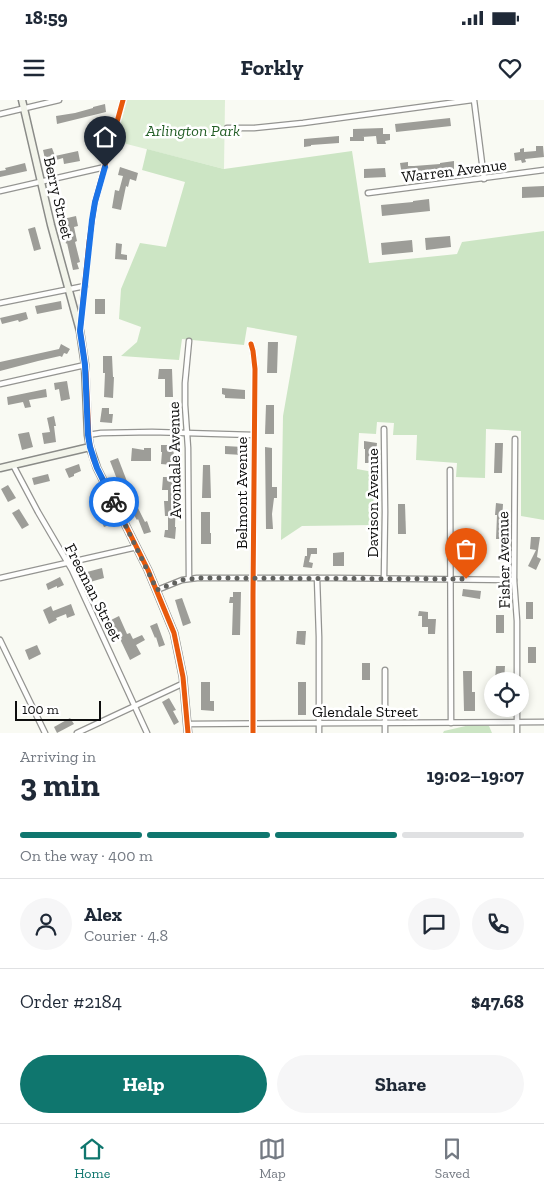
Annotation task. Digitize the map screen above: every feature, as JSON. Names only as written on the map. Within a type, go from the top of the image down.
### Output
[{"type":"street","name":"Berry Street","points":[[22,100],[51,225],[80,331],[85,365],[90,447],[97,468],[137,547],[174,633],[184,683],[188,733]]},
{"type":"street","points":[[0,114],[60,100]]},
{"type":"street","points":[[80,331],[95,202],[123,100]]},
{"type":"street","points":[[227,128],[254,128],[293,124],[473,100],[484,179]]},
{"type":"street","points":[[0,192],[105,167]]},
{"type":"street","name":"Warren Avenue","points":[[368,193],[544,170]]},
{"type":"street","points":[[0,303],[85,286]]},
{"type":"street","name":"Avondale Avenue","points":[[189,578],[188,448],[185,390],[190,341]]},
{"type":"street","name":"Belmont Avenue","points":[[250,344],[253,351],[255,369],[253,733]]},
{"type":"street","points":[[0,384],[85,365]]},
{"type":"street","name":"Davison Avenue","points":[[384,429],[384,578]]},
{"type":"street","points":[[88,435],[101,433],[187,432],[254,435]]},
{"type":"street","name":"Fisher Avenue","points":[[515,439],[514,580],[517,672]]},
{"type":"street","points":[[0,468],[90,447]]},
{"type":"street","name":"Freeman Street","points":[[13,465],[68,563],[147,733]]},
{"type":"street","points":[[450,470],[452,723]]},
{"type":"street","points":[[0,578],[137,547]]},
{"type":"street","points":[[157,590],[189,578],[514,580]]},
{"type":"street","points":[[317,578],[319,733]]},
{"type":"street","points":[[0,640],[45,733]]},
{"type":"street","points":[[385,670],[385,733]]},
{"type":"street","points":[[78,733],[184,683]]},
{"type":"street","points":[[517,717],[517,733]]},
{"type":"street","name":"Glendale Street","points":[[187,724],[544,722]]},
{"type":"green space","name":"Arlington Park","points":[[126,100],[225,100],[224,169],[115,141]]},
{"type":"green space","points":[[147,149],[224,169],[352,151],[369,263],[457,254],[462,242],[544,231],[544,520],[521,516],[521,431],[486,429],[485,478],[456,477],[457,463],[416,460],[417,435],[393,435],[394,423],[377,422],[376,434],[359,433],[357,469],[373,472],[374,525],[302,526],[281,540],[283,416],[297,336],[247,327],[244,345],[182,339],[179,360],[121,356],[137,342],[141,327],[119,319],[121,289],[140,243],[166,247],[185,182],[142,170]]},
{"type":"green space","points":[[470,725],[489,726],[492,733],[443,733],[444,731]]},
{"type":"building","points":[[105,104],[106,112],[57,124],[56,116],[75,113]]},
{"type":"building","points":[[450,118],[451,126],[396,132],[395,124]]},
{"type":"building","points":[[383,128],[383,134],[390,134],[390,140],[385,141],[386,144],[377,144],[376,136],[362,137],[364,137],[364,141],[350,141],[350,137],[353,137],[353,129]]},
{"type":"building","points":[[96,136],[101,151],[91,153],[88,142],[90,141],[89,137]]},
{"type":"building","points":[[339,136],[339,143],[304,147],[304,139]]},
{"type":"building","points":[[536,146],[543,146],[544,157],[525,159],[526,162],[522,163],[521,160],[515,161],[514,153],[520,152],[520,149],[524,148],[524,152],[536,151]]},
{"type":"building","points":[[52,148],[55,156],[78,151],[80,161],[64,164],[63,158],[46,163],[43,150]]},
{"type":"building","points":[[454,161],[454,169],[402,175],[400,163],[408,162],[408,166],[414,166]]},
{"type":"building","points":[[25,163],[27,171],[0,177],[0,171],[6,170],[5,168]]},
{"type":"building","points":[[120,167],[138,173],[136,181],[130,179],[128,187],[126,186],[121,210],[112,208],[115,190],[119,191],[123,176],[118,175]]},
{"type":"building","points":[[385,168],[386,177],[364,178],[364,169]]},
{"type":"building","points":[[544,186],[544,197],[522,198],[522,187]]},
{"type":"building","points":[[429,199],[430,211],[382,216],[381,205]]},
{"type":"building","points":[[76,216],[78,226],[74,227],[77,241],[75,242],[80,262],[77,263],[79,269],[73,270],[66,244],[65,237],[67,237],[63,219]]},
{"type":"building","points":[[35,227],[41,249],[34,251],[28,229]]},
{"type":"building","points":[[450,236],[451,247],[426,250],[425,238]]},
{"type":"building","points":[[412,240],[413,252],[382,255],[381,243]]},
{"type":"building","points":[[116,243],[122,244],[121,254],[127,255],[127,260],[115,259]]},
{"type":"building","points":[[95,299],[105,299],[105,314],[95,314]]},
{"type":"building","points":[[61,301],[62,309],[37,314],[35,306]]},
{"type":"building","points":[[26,312],[28,319],[2,324],[0,318]]},
{"type":"building","points":[[268,342],[278,342],[277,373],[267,373]]},
{"type":"building","points":[[61,344],[70,349],[62,357],[0,371],[0,362],[59,349]]},
{"type":"building","points":[[103,356],[112,356],[113,398],[104,397],[105,373],[103,373]]},
{"type":"building","points":[[159,369],[172,369],[173,397],[165,397],[165,379],[158,379]]},
{"type":"building","points":[[67,381],[70,399],[61,401],[59,389],[55,390],[54,383]]},
{"type":"building","points":[[222,388],[245,390],[245,399],[225,398],[225,395],[222,394]]},
{"type":"building","points":[[46,389],[47,397],[29,400],[31,407],[25,408],[23,402],[8,405],[7,397]]},
{"type":"building","points":[[266,405],[274,405],[274,434],[265,434]]},
{"type":"building","points":[[102,408],[109,408],[109,414],[113,414],[112,423],[100,422]]},
{"type":"building","points":[[54,416],[56,442],[44,444],[42,433],[50,432],[47,418]]},
{"type":"building","points":[[29,432],[33,447],[22,450],[18,434]]},
{"type":"building","points":[[364,441],[377,443],[375,463],[365,463]]},
{"type":"building","points":[[495,443],[503,443],[502,473],[494,473]]},
{"type":"building","points":[[161,445],[174,445],[173,465],[161,464]]},
{"type":"building","points":[[225,446],[243,447],[243,455],[225,454]]},
{"type":"building","points":[[265,447],[272,448],[272,487],[277,487],[277,498],[274,498],[272,514],[273,529],[266,529]]},
{"type":"building","points":[[132,448],[144,450],[144,448],[151,448],[151,461],[131,461]]},
{"type":"building","points":[[118,458],[128,484],[120,487],[110,461]]},
{"type":"building","points":[[79,464],[81,471],[69,478],[65,469]]},
{"type":"building","points":[[203,465],[210,465],[211,498],[202,498]]},
{"type":"building","points":[[48,474],[50,481],[34,485],[32,478]]},
{"type":"building","points":[[163,477],[168,477],[168,480],[174,480],[174,496],[176,496],[175,539],[164,537],[165,530],[168,530],[168,516],[165,516],[164,501],[168,501],[168,490],[162,490]]},
{"type":"building","points":[[8,485],[16,498],[8,502],[1,489]]},
{"type":"building","points":[[134,493],[138,500],[135,502],[145,522],[147,521],[151,532],[144,534],[138,519],[124,499]]},
{"type":"building","points":[[496,503],[503,504],[503,539],[496,539]]},
{"type":"building","points":[[103,504],[112,524],[104,527],[97,507]]},
{"type":"building","points":[[398,504],[405,504],[406,534],[398,534]]},
{"type":"building","points":[[19,509],[29,525],[22,529],[12,513]]},
{"type":"building","points":[[201,512],[210,512],[211,544],[201,544]]},
{"type":"building","points":[[531,537],[540,537],[537,557],[541,559],[536,570],[528,566],[536,550],[530,549]]},
{"type":"building","points":[[307,548],[317,548],[317,554],[311,554],[309,562],[313,563],[312,568],[303,567],[305,556],[307,556]]},
{"type":"building","points":[[344,552],[344,566],[333,566],[333,553]]},
{"type":"building","points":[[102,568],[104,578],[90,582],[87,572]]},
{"type":"building","points":[[60,577],[64,585],[48,590],[46,584]]},
{"type":"building","points":[[463,589],[481,591],[480,599],[462,596]]},
{"type":"building","points":[[233,592],[241,592],[240,635],[232,635],[233,603],[229,603],[230,597],[233,597]]},
{"type":"building","points":[[182,598],[191,623],[183,626],[175,600]]},
{"type":"building","points":[[526,602],[533,602],[533,619],[526,619]]},
{"type":"building","points":[[71,604],[75,615],[67,618],[66,614],[56,618],[57,620],[49,624],[43,610],[51,606],[53,611]]},
{"type":"building","points":[[419,611],[428,612],[428,619],[436,619],[435,634],[428,634],[428,627],[422,627],[422,616],[418,616]]},
{"type":"building","points":[[496,615],[504,615],[504,633],[496,633]]},
{"type":"building","points":[[119,616],[127,634],[130,633],[133,639],[142,635],[145,640],[136,645],[141,654],[130,660],[111,620]]},
{"type":"building","points":[[157,623],[165,645],[159,647],[150,626]]},
{"type":"building","points":[[297,631],[306,631],[305,645],[296,644]]},
{"type":"building","points":[[37,645],[41,654],[29,660],[25,650]]},
{"type":"building","points":[[528,647],[536,647],[536,663],[528,663]]},
{"type":"building","points":[[362,663],[370,663],[370,680],[362,680]]},
{"type":"building","points":[[496,666],[505,666],[505,672],[496,672]]},
{"type":"building","points":[[463,671],[472,671],[472,692],[475,692],[475,711],[464,711]]},
{"type":"building","points":[[201,682],[210,682],[210,701],[214,701],[214,711],[201,710]]},
{"type":"building","points":[[298,682],[306,682],[306,715],[298,715]]},
{"type":"building","points":[[169,698],[176,710],[173,711],[179,722],[174,725],[162,702]]},
{"type":"building","points":[[70,718],[74,724],[57,733],[54,727]]},
{"type":"cycle path","points":[[123,100],[95,202],[80,331],[86,373],[89,440],[97,468],[148,570],[174,633],[183,677],[188,733]]},
{"type":"cycle path","points":[[251,344],[255,369],[253,733]]},
{"type":"way so far","points":[[114,502],[157,590],[189,578],[466,579]]},
{"type":"route","points":[[105,167],[92,220],[80,331],[85,365],[90,447],[97,468],[114,502]]}]
